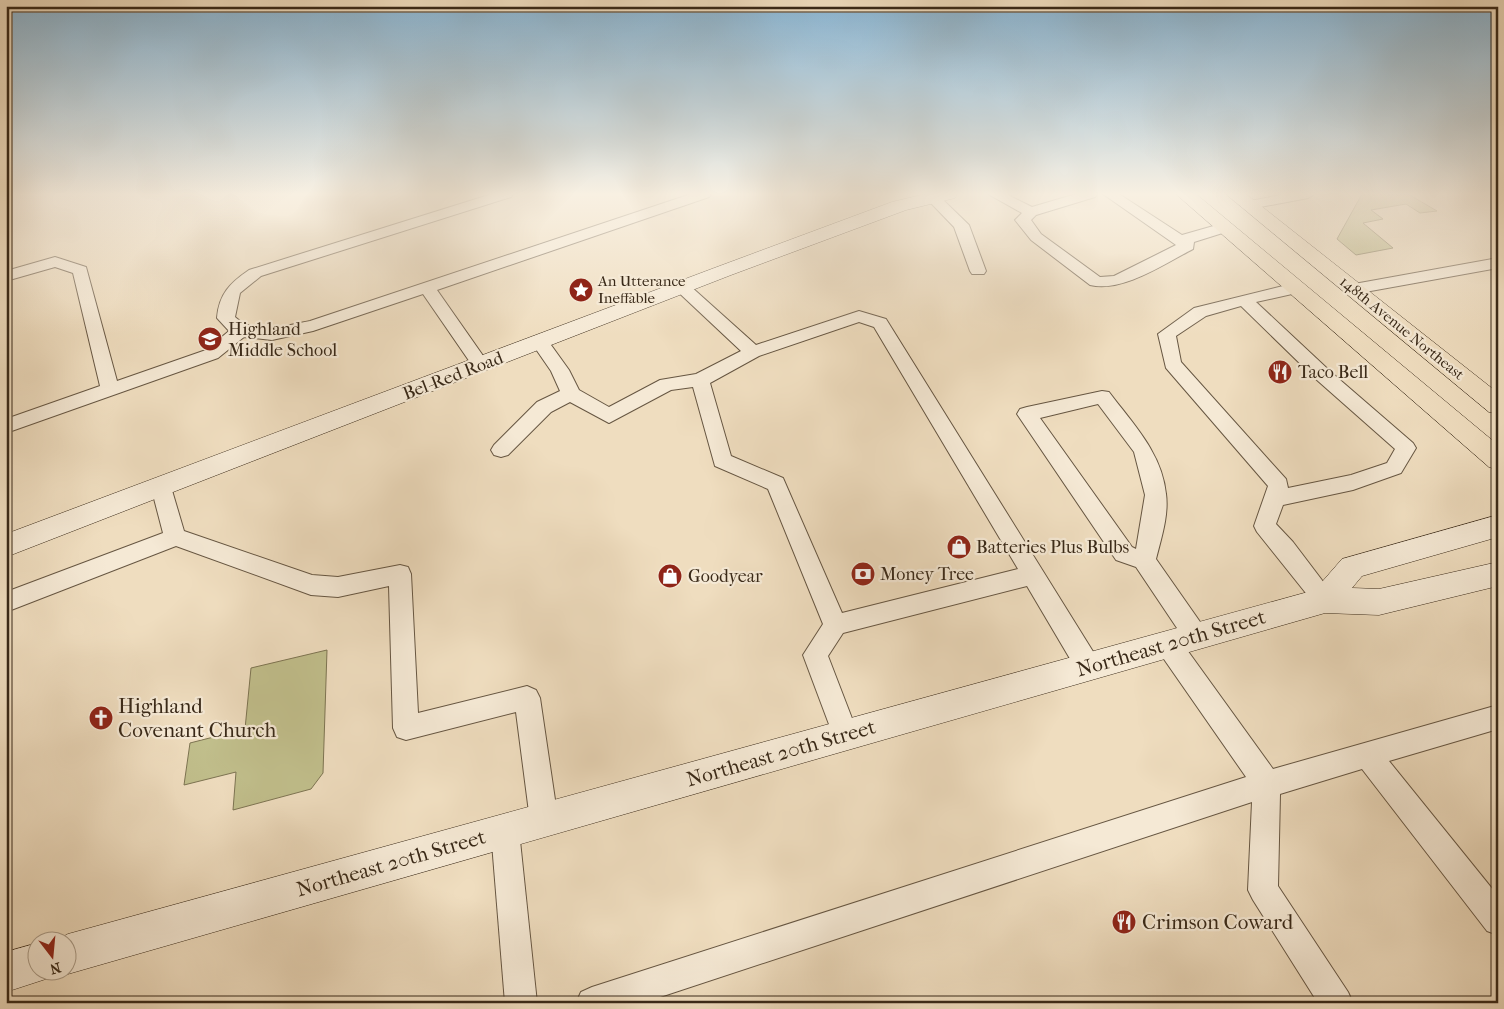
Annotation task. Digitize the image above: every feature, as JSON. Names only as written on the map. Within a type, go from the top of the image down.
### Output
[{"type":"main road","name":"Bel-Red Road","points":[[6,546],[799,241]]},
{"type":"main road","points":[[1239,241],[1498,460]]},
{"type":"main road","name":"148th Avenue Northeast","points":[[1294,241],[1498,406]]},
{"type":"main road","points":[[1325,600],[1352,567],[1498,526]]},
{"type":"main road","name":"Northeast 20th Street","points":[[78,951],[1325,600],[1379,602],[1498,574]]},
{"type":"main road","points":[[6,972],[28,966]]},
{"type":"lane","points":[[356,241],[255,273],[234,287],[226,302],[226,318],[240,331],[272,334],[313,326],[565,241]]},
{"type":"lane","points":[[967,241],[978,270]]},
{"type":"lane","points":[[1040,241],[1096,282],[1117,281],[1187,246]]},
{"type":"lane","points":[[1180,241],[1187,246]]},
{"type":"lane","points":[[1186,241],[1187,246]]},
{"type":"lane","points":[[6,276],[55,262],[80,270],[110,391]]},
{"type":"lane","points":[[1354,289],[1498,263]]},
{"type":"lane","points":[[682,287],[754,352]]},
{"type":"lane","points":[[427,288],[480,364]]},
{"type":"lane","points":[[1294,288],[1200,312],[1167,334],[1172,364],[1279,485],[1265,526],[1285,548],[1325,600]]},
{"type":"lane","points":[[1245,300],[1325,377],[1406,448],[1394,468],[1353,482],[1274,499]]},
{"type":"lane","points":[[540,342],[560,370],[571,394],[609,416],[667,384],[700,380],[754,352],[859,316],[880,323],[1088,666]]},
{"type":"lane","points":[[6,426],[212,354],[240,331]]},
{"type":"lane","points":[[700,380],[722,461],[776,484],[835,625]]},
{"type":"lane","points":[[501,450],[544,407],[571,394]]},
{"type":"lane","points":[[1144,560],[1124,554],[1027,414],[1102,397],[1143,450],[1156,494],[1151,534],[1144,560],[1182,640],[1267,784],[1263,890],[1337,1003]]},
{"type":"lane","points":[[160,487],[174,536]]},
{"type":"lane","points":[[6,602],[174,536],[311,585],[338,587],[400,574],[406,728],[527,698],[544,820]]},
{"type":"lane","points":[[845,734],[815,655],[835,625],[1033,575]]},
{"type":"lane","points":[[592,1003],[1267,784],[1498,717]]},
{"type":"lane","points":[[1367,755],[1498,920]]},
{"type":"lane","points":[[505,831],[521,1003]]},
{"type":"shaded area","points":[[1339,241],[1385,241],[1393,248],[1356,255]]},
{"type":"shaded area","points":[[327,650],[323,773],[311,789],[233,810],[236,772],[184,785],[190,743],[245,729],[251,668]]},
{"type":"place","name":"An Utterance Ineffable","points":[[581,290]]},
{"type":"place","name":"Highland Middle School","points":[[210,339]]},
{"type":"place","name":"Taco Bell","points":[[1280,372]]},
{"type":"place","name":"Batteries Plus Bulbs","points":[[959,547]]},
{"type":"place","name":"Money Tree","points":[[863,574]]},
{"type":"place","name":"Goodyear","points":[[670,576]]},
{"type":"place","name":"Highland Covenant Church","points":[[101,718]]},
{"type":"place","name":"Crimson Coward","points":[[1124,922]]}]
